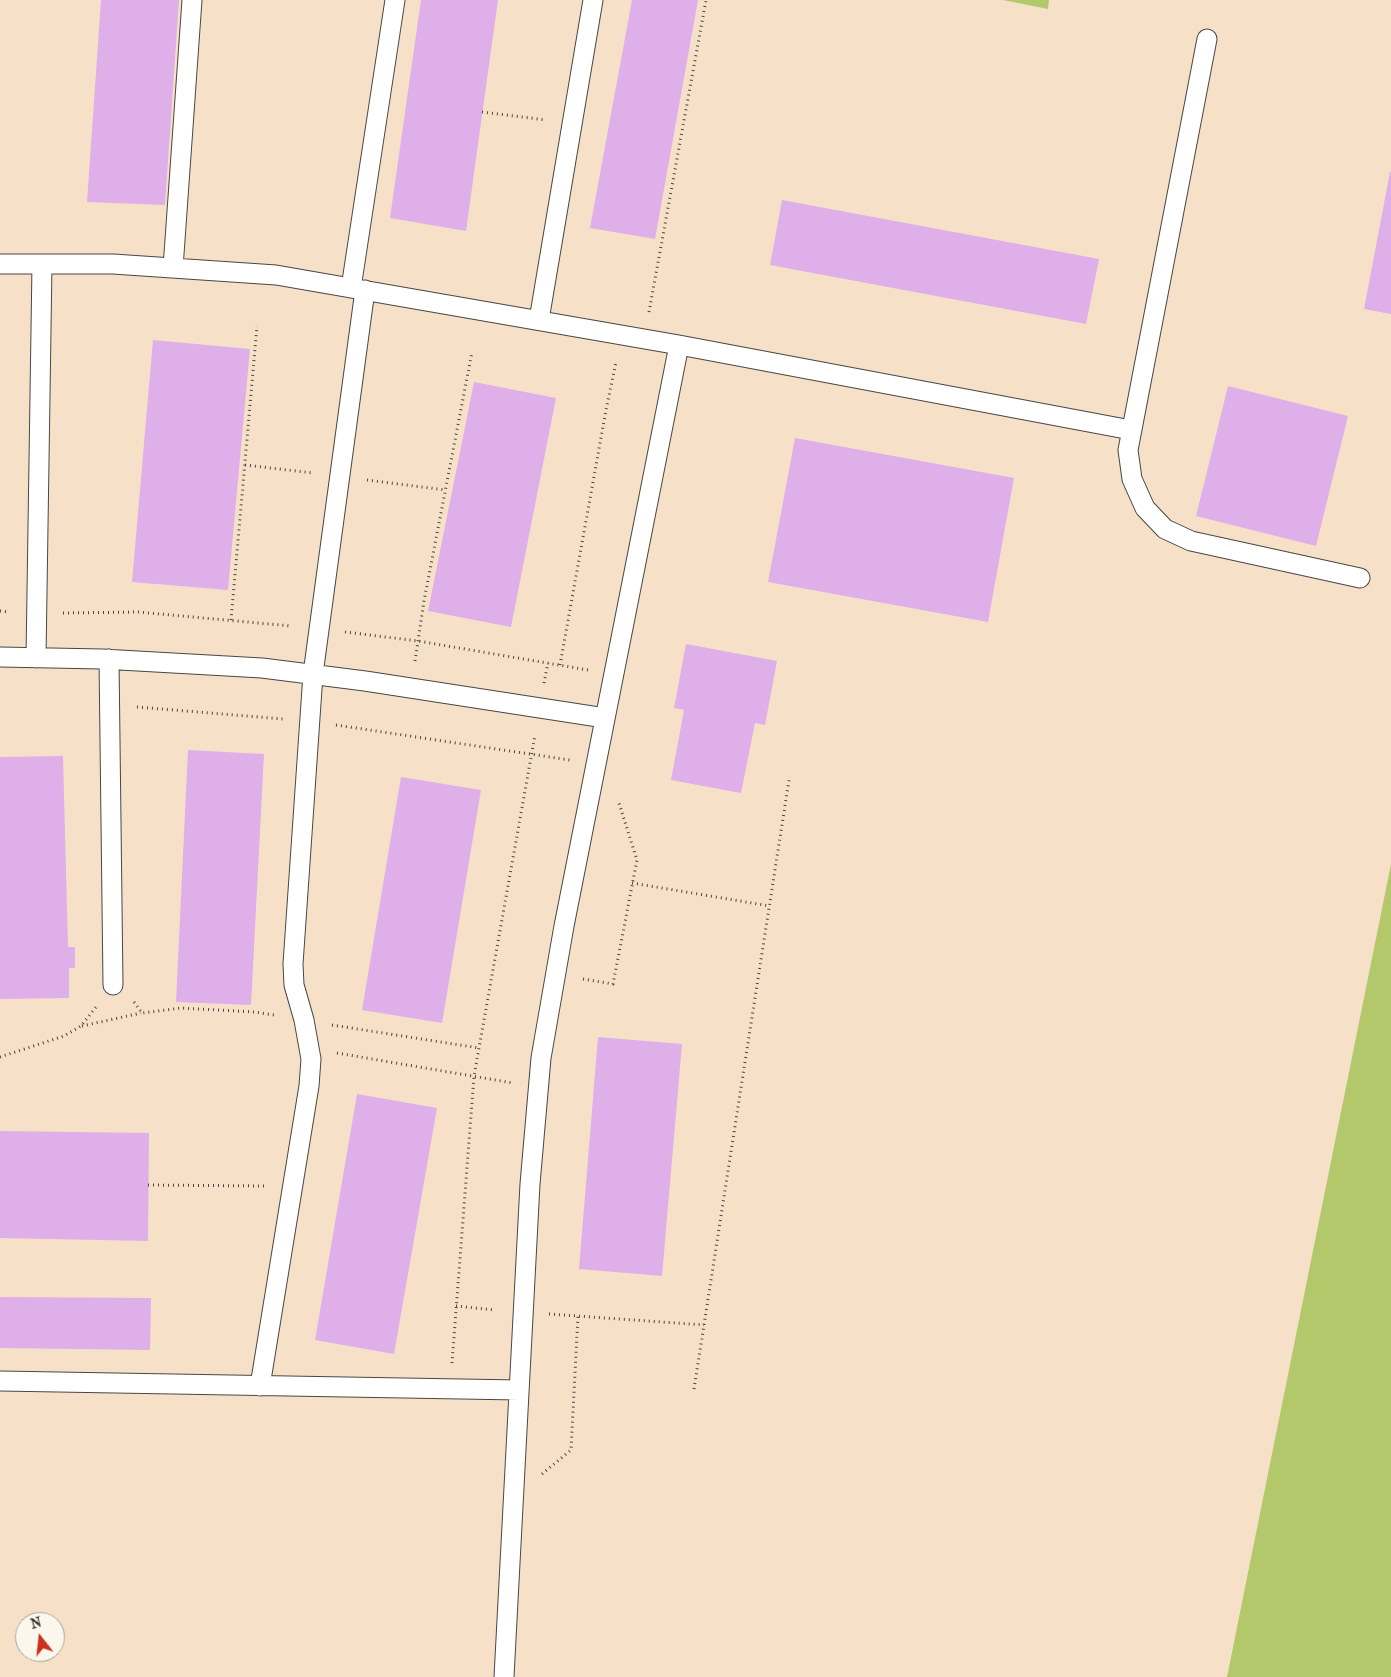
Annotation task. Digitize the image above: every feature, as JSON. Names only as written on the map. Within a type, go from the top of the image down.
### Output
[{"type":"lane","points":[[173,268],[192,0]]},
{"type":"lane","points":[[260,1386],[310,1086],[311,1059],[304,1020],[294,985],[293,964],[313,674],[358,289],[395,0]]},
{"type":"lane","points":[[539,320],[593,0]]},
{"type":"lane","points":[[1208,39],[1131,430],[1128,450],[1132,479],[1145,508],[1165,529],[1191,541],[1360,578]]},
{"type":"lane","points":[[0,264],[112,264],[276,275],[622,334],[1131,430]]},
{"type":"lane","points":[[36,658],[42,264]]},
{"type":"lane","points":[[504,1677],[530,1184],[541,1058],[596,764],[679,345]]},
{"type":"lane","points":[[0,657],[109,659],[262,668],[411,688],[605,718]]},
{"type":"lane","points":[[109,659],[114,985]]},
{"type":"lane","points":[[0,1381],[519,1390]]},
{"type":"path","points":[[644,338],[706,0]]},
{"type":"path","points":[[482,112],[572,123]]},
{"type":"path","points":[[231,620],[257,326]]},
{"type":"path","points":[[560,665],[606,410],[622,334]]},
{"type":"path","points":[[411,688],[424,601],[472,352]]},
{"type":"path","points":[[450,1389],[474,1076],[548,664]]},
{"type":"path","points":[[109,704],[353,727],[596,764],[618,798],[637,860],[613,984],[556,975]]},
{"type":"path","points":[[694,1389],[789,780]]},
{"type":"path","points":[[632,883],[770,906]]},
{"type":"path","points":[[81,1026],[114,985]]},
{"type":"path","points":[[0,1057],[64,1036],[81,1026],[142,1013]]},
{"type":"path","points":[[309,1048],[538,1087]]},
{"type":"path","points":[[148,1185],[293,1186]]},
{"type":"path","points":[[456,1306],[704,1325]]},
{"type":"path","points":[[513,1498],[570,1450],[578,1316]]},
{"type":"green space","points":[[1003,0],[1049,0],[1048,9]]},
{"type":"green space","points":[[1391,864],[1391,1677],[1227,1677]]},
{"type":"building","points":[[101,0],[179,0],[165,205],[87,202]]},
{"type":"building","points":[[421,0],[498,0],[466,231],[390,218]]},
{"type":"building","points":[[632,0],[698,0],[655,239],[590,228]]},
{"type":"building","points":[[1391,172],[1391,314],[1364,309]]},
{"type":"building","points":[[782,200],[1099,259],[1086,324],[770,265]]},
{"type":"building","points":[[153,340],[250,349],[228,590],[132,582]]},
{"type":"building","points":[[474,382],[556,398],[511,627],[428,611]]},
{"type":"building","points":[[1228,386],[1348,416],[1316,546],[1196,516]]},
{"type":"building","points":[[795,438],[1014,478],[988,622],[768,582]]},
{"type":"building","points":[[686,644],[777,661],[765,725],[755,723],[741,793],[671,780],[684,710],[674,708]]},
{"type":"building","points":[[188,750],[264,754],[251,1005],[176,1002]]},
{"type":"building","points":[[63,756],[68,947],[75,947],[75,968],[69,968],[69,998],[0,999],[0,757]]},
{"type":"building","points":[[401,777],[481,790],[442,1023],[362,1010]]},
{"type":"building","points":[[598,1037],[682,1044],[662,1276],[579,1269]]},
{"type":"building","points":[[357,1094],[437,1108],[394,1354],[315,1340]]},
{"type":"building","points":[[0,1131],[149,1133],[148,1241],[0,1238]]},
{"type":"building","points":[[0,1297],[151,1298],[150,1350],[0,1348]]}]
